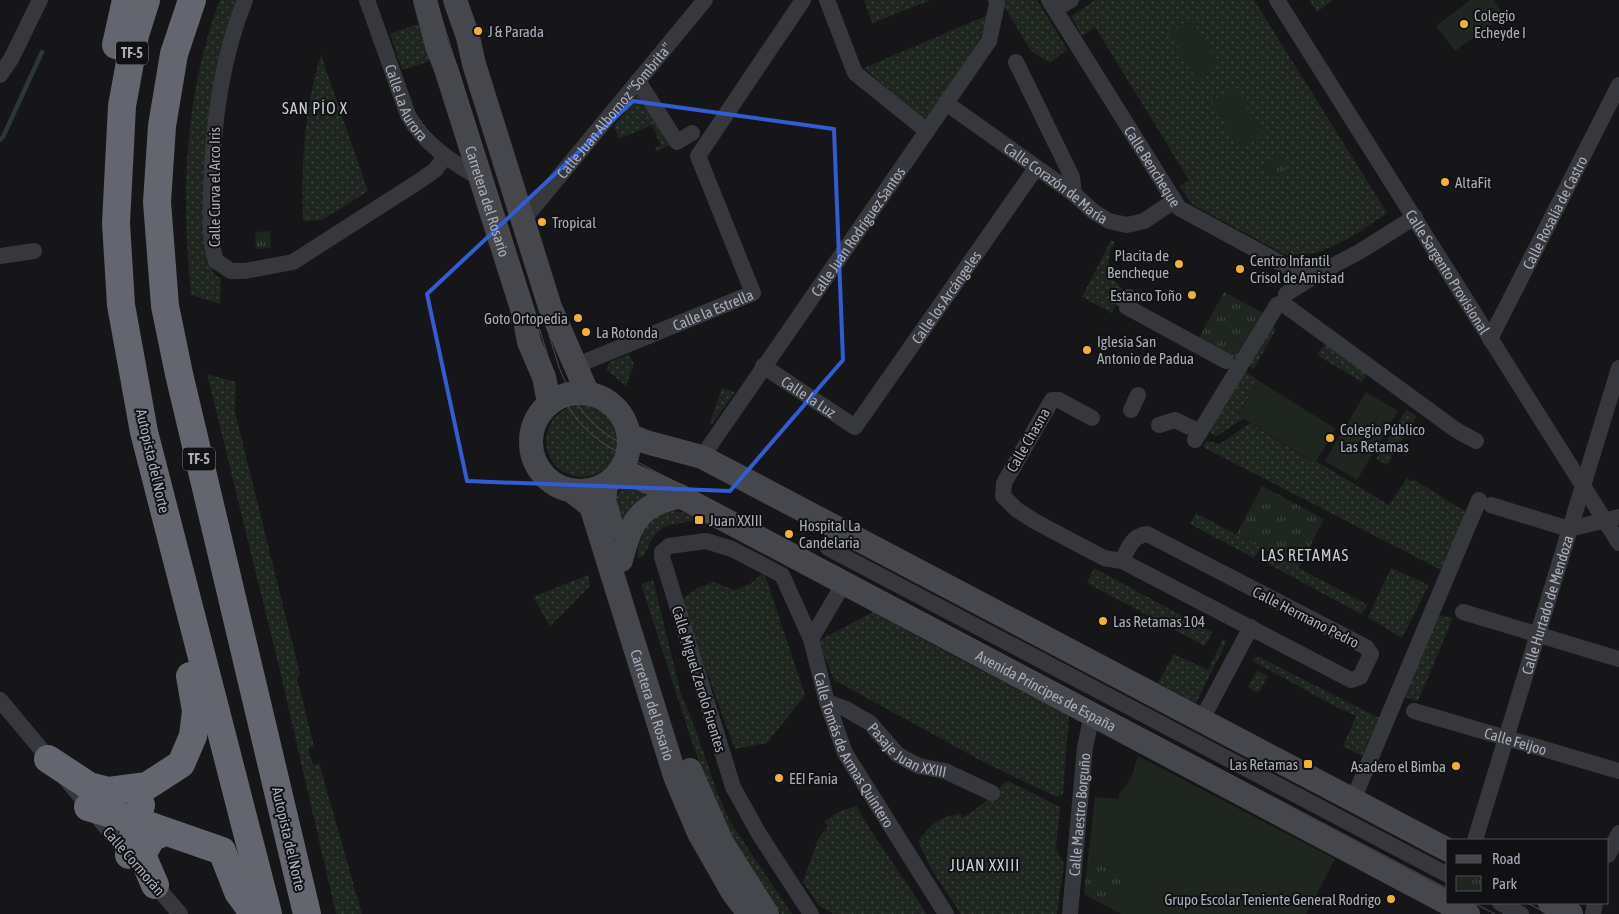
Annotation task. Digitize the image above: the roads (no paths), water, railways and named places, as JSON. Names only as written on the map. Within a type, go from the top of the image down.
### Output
[{"type":"highway","points":[[122,106],[109,76],[126,0]]},
{"type":"highway","name":"Autopista del Norte","points":[[146,0],[135,35],[122,106],[116,224],[121,305],[144,432],[268,914]]},
{"type":"highway","name":"Autopista del Norte","points":[[192,0],[174,54],[162,126],[157,202],[165,306],[179,374],[307,914]]},
{"type":"highway","points":[[48,759],[89,786],[109,790],[147,786],[181,764],[193,736],[196,710],[188,664],[192,620]]},
{"type":"highway","points":[[129,855],[136,821],[147,786]]},
{"type":"highway","points":[[88,807],[136,821],[222,851],[238,892],[252,914]]},
{"type":"highway","points":[[155,885],[142,856],[152,837],[166,832]]},
{"type":"main road","name":"Carretera del Rosario","points":[[425,0],[524,315],[529,342],[544,377],[549,403]]},
{"type":"main road","name":"Carretera del Rosario","points":[[454,0],[468,37],[474,64],[550,307],[586,392]]},
{"type":"main road","points":[[586,392],[612,403],[623,417],[629,435],[629,447],[614,478],[590,491],[573,492],[556,486],[540,472],[531,452],[531,430],[542,410],[549,403],[570,393],[586,392]]},
{"type":"main road","points":[[629,435],[646,442],[702,457],[1446,849]]},
{"type":"main road","name":"Carretera del Rosario","points":[[614,478],[604,500],[621,560],[688,765],[722,842],[767,914]]},
{"type":"main road","name":"Avenida Príncipes de España","points":[[614,478],[680,496],[1446,902]]},
{"type":"main road","name":"Carretera del Rosario","points":[[573,492],[590,506],[675,776],[699,833],[732,891],[749,914]]},
{"type":"main road","points":[[621,560],[628,533],[640,515],[654,505],[680,496]]},
{"type":"main road","name":"Avenida Príncipes de España","points":[[1449,904],[1468,914]]},
{"type":"main road","points":[[1553,904],[1572,914]]},
{"type":"street","points":[[0,75],[11,59],[40,0]]},
{"type":"street","name":"Calle Curva el Arco Iris","points":[[245,0],[226,57],[215,112],[211,167],[211,244],[216,261],[231,271],[244,271],[293,262],[421,180],[435,170],[445,156]]},
{"type":"street","name":"Calle La Aurora","points":[[367,0],[408,115],[415,129],[445,156],[481,179]]},
{"type":"street","name":"Calle Juan Albornoz \"Sombrita\"","points":[[524,219],[705,0]]},
{"type":"street","name":"Calle la Estrella","points":[[575,366],[753,293],[701,168],[698,156],[803,0]]},
{"type":"street","points":[[827,0],[855,74],[927,131]]},
{"type":"street","name":"Calle Juan Rodríguez Santos","points":[[702,457],[989,41],[996,0]]},
{"type":"street","points":[[1052,5],[1071,0]]},
{"type":"street","name":"Calle Sargento Provisional","points":[[1277,0],[1582,485],[1612,519],[1619,543]]},
{"type":"street","name":"Calle Bencheque","points":[[1052,5],[1178,208],[1297,272],[1319,273]]},
{"type":"street","points":[[1016,62],[1072,177],[1074,194]]},
{"type":"street","points":[[638,81],[677,142],[692,133]]},
{"type":"street","name":"Calle Rosalía de Castro","points":[[1490,339],[1619,85]]},
{"type":"street","name":"Calle Corazón de María","points":[[946,103],[1074,194],[1104,218],[1127,225],[1144,221],[1174,201]]},
{"type":"street","name":"Calle los Arcángeles","points":[[855,427],[1036,168]]},
{"type":"street","points":[[1286,294],[1415,217]]},
{"type":"street","points":[[0,256],[34,251]]},
{"type":"street","points":[[1135,321],[1119,305],[1129,297],[1127,307],[1233,365]]},
{"type":"street","points":[[1159,425],[1175,420],[1197,436],[1233,365],[1277,305],[1282,303],[1456,430],[1476,441]]},
{"type":"street","name":"Calle la Luz","points":[[763,366],[855,427]]},
{"type":"street","name":"Calle Hurtado de Mendoza","points":[[1475,839],[1619,368]]},
{"type":"street","name":"Calle Chasna","points":[[1003,496],[1004,483],[1052,400],[1059,400],[1092,418]]},
{"type":"street","name":"Calle Hermano Pedro","points":[[1003,496],[1017,510],[1036,522],[1104,558],[1122,561],[1351,680],[1360,677],[1371,654],[1366,647],[1147,534],[1141,535],[1131,542],[1122,561]]},
{"type":"street","points":[[1353,800],[1485,503],[1569,529],[1612,519]]},
{"type":"street","name":"Calle Miguel Zerolo Fuentes","points":[[782,575],[732,550],[706,541],[668,546],[662,552],[732,787],[759,834],[811,914]]},
{"type":"street","name":"Avenida Príncipes de España","points":[[828,548],[1446,874]]},
{"type":"street","name":"Calle Tomás de Armas Quintero","points":[[782,575],[811,639],[827,702],[845,753],[946,914]]},
{"type":"street","points":[[811,639],[844,583]]},
{"type":"street","points":[[1463,612],[1619,658]]},
{"type":"street","points":[[1200,721],[1251,627]]},
{"type":"street","name":"Calle Cormorán","points":[[0,700],[88,807],[180,914]]},
{"type":"street","name":"Pasaje Juan XXIII","points":[[827,702],[846,709],[870,723],[897,754],[907,760],[919,766],[944,771],[992,793]]},
{"type":"street","name":"Calle Feijoo","points":[[1414,711],[1619,771]]},
{"type":"street","name":"Calle Maestro Borguño","points":[[1070,914],[1085,747],[1092,715]]},
{"type":"street","points":[[1609,853],[1619,834]]},
{"type":"street","points":[[1502,904],[1521,914]]},
{"type":"waterway","points":[[0,140],[42,52]]},
{"type":"tram line","points":[[436,0],[558,388],[567,406],[592,435],[609,447],[1446,888]]},
{"type":"tram line","points":[[445,0],[559,367],[566,385],[575,400],[595,425],[607,435],[638,450],[715,474],[1446,860]]},
{"type":"tram line","points":[[1476,904],[1495,914]]},
{"type":"tram line","points":[[1529,904],[1549,914]]},
{"type":"place","name":"Colegio Echeyde I","points":[[1464,24]]},
{"type":"place","name":"J & Parada","points":[[478,31]]},
{"type":"place","name":"AltaFit","points":[[1445,182]]},
{"type":"place","name":"Tropical","points":[[542,222]]},
{"type":"place","name":"Placita de Bencheque","points":[[1179,264]]},
{"type":"place","name":"Centro Infantil Crisol de Amistad","points":[[1240,269]]},
{"type":"place","name":"Estanco Toño","points":[[1192,295]]},
{"type":"place","name":"Goto Ortopedia","points":[[578,318]]},
{"type":"place","name":"La Rotonda","points":[[586,332]]},
{"type":"place","name":"Iglesia San Antonio de Padua","points":[[1087,350]]},
{"type":"place","name":"Colegio Público Las Retamas","points":[[1330,438]]},
{"type":"place","name":"Juan XXIII","points":[[699,520]]},
{"type":"place","name":"Hospital La Candelaria","points":[[789,534]]},
{"type":"place","name":"Las Retamas 104","points":[[1103,621]]},
{"type":"place","name":"Las Retamas","points":[[1308,764]]},
{"type":"place","name":"Asadero el Bimba","points":[[1456,766]]},
{"type":"place","name":"EEI Fania","points":[[779,778]]},
{"type":"place","name":"Grupo Escolar Teniente General Rodrigo","points":[[1391,899]]},
{"type":"district","name":"SAN PÍO X","points":[[315,108]]},
{"type":"district","name":"LAS RETAMAS","points":[[1305,555]]},
{"type":"district","name":"JUAN XXIII","points":[[985,865]]}]
